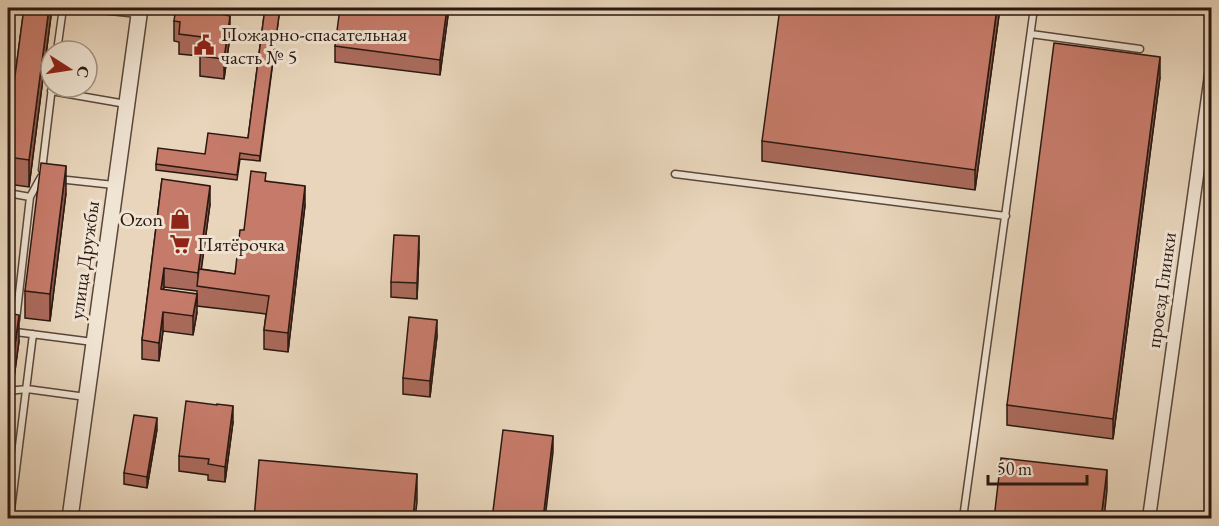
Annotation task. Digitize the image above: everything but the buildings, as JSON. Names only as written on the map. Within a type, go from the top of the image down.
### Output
[{"type":"street","name":"улица Дружбы","points":[[70,519],[139,11]]},
{"type":"street","name":"проезд Глинки","points":[[1149,519],[1212,68]]},
{"type":"lane","points":[[59,39],[63,8]]},
{"type":"lane","points":[[82,8],[139,11]]},
{"type":"lane","points":[[963,519],[1034,8]]},
{"type":"lane","points":[[1031,34],[1140,49]]},
{"type":"lane","points":[[51,99],[41,177],[30,196],[11,331],[94,342]]},
{"type":"lane","points":[[99,99],[126,104]]},
{"type":"lane","points":[[675,174],[1006,216]]},
{"type":"lane","points":[[41,177],[115,186]]},
{"type":"lane","points":[[8,193],[30,196]]},
{"type":"lane","points":[[10,519],[10,490],[27,389],[33,334]]},
{"type":"lane","points":[[8,391],[27,389],[86,397]]},
{"type":"place","name":"Пожарно-спасательная часть № 5","points":[[204,45]]},
{"type":"place","name":"Ozon","points":[[180,219]]},
{"type":"place","name":"Пятёрочка","points":[[180,244]]}]
